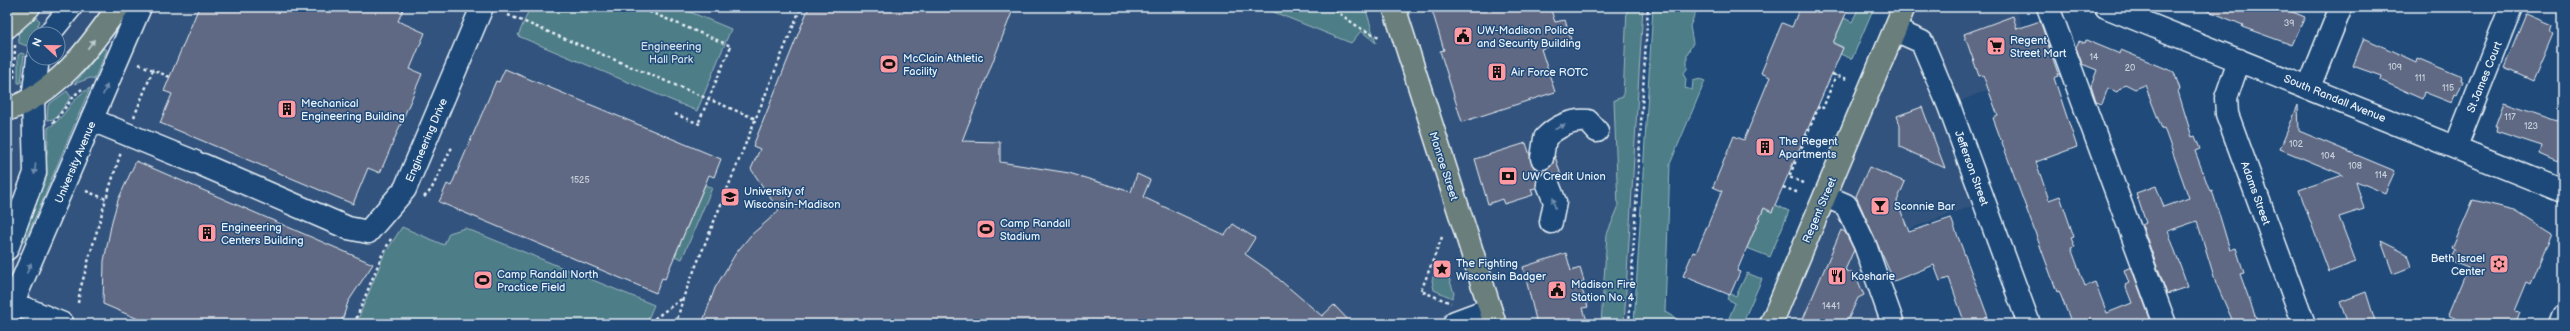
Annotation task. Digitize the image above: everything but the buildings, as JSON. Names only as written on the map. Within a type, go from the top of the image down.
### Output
[{"type":"main road","points":[[10,34],[29,7]]},
{"type":"main road","points":[[7,110],[33,99],[63,77],[80,59],[118,7]]},
{"type":"main road","name":"Monroe Street","points":[[1394,7],[1492,316]]},
{"type":"main road","name":"Regent Street","points":[[1771,324],[1904,7]]},
{"type":"street","points":[[56,26],[71,7]]},
{"type":"street","name":"University Avenue","points":[[9,307],[92,120],[140,7]]},
{"type":"street","name":"Engineering Drive","points":[[92,120],[199,163],[348,228],[368,232],[405,189],[482,7]]},
{"type":"street","points":[[2048,7],[2165,324]]},
{"type":"street","points":[[2309,87],[2341,7]]},
{"type":"street","name":"St James Court","points":[[2456,146],[2511,7]]},
{"type":"street","name":"South Randall Avenue","points":[[2118,9],[2239,60],[2456,146],[2563,191]]},
{"type":"street","name":"Jefferson Street","points":[[1895,30],[1922,42],[1949,106],[2029,324]]},
{"type":"street","name":"Adams Street","points":[[2239,60],[2226,98],[2227,114],[2304,324]]},
{"type":"street","points":[[7,249],[36,173],[33,99],[37,66]]},
{"type":"street","points":[[1542,158],[1545,138],[1557,128],[1580,120],[1588,121],[1597,131]]},
{"type":"street","points":[[1548,184],[1555,202],[1551,222]]},
{"type":"street","points":[[1825,196],[1846,205],[1865,245],[1893,324]]},
{"type":"street","points":[[9,307],[63,324]]},
{"type":"street","points":[[1456,312],[1492,316]]},
{"type":"street","points":[[2560,324],[2563,316]]},
{"type":"path","points":[[638,7],[731,46],[698,124]]},
{"type":"path","points":[[676,324],[683,298],[801,7]]},
{"type":"path","points":[[1330,7],[1360,28],[1378,37]]},
{"type":"path","points":[[1630,324],[1648,7]]},
{"type":"path","points":[[508,15],[756,119]]},
{"type":"path","points":[[10,34],[14,79]]},
{"type":"path","points":[[139,64],[170,77]]},
{"type":"path","points":[[1832,74],[1847,80]]},
{"type":"path","points":[[1804,183],[1789,177],[1819,106],[1823,108],[1836,75]]},
{"type":"path","points":[[49,124],[57,119],[76,94],[85,88]]},
{"type":"path","points":[[675,114],[702,125]]},
{"type":"path","points":[[420,202],[431,190],[453,145]]},
{"type":"path","points":[[7,155],[15,148]]},
{"type":"path","points":[[1783,187],[1799,193]]},
{"type":"path","points":[[78,303],[80,290],[106,199]]},
{"type":"path","points":[[354,324],[382,255],[393,234]]},
{"type":"path","points":[[1442,237],[1421,291],[1452,303],[1456,312]]},
{"type":"path","points":[[652,324],[654,319],[683,298]]},
{"type":"shaded area","name":"University of Wisconsin-Madison","points":[[7,7],[1648,7],[1629,324],[63,324],[7,301]]},
{"type":"shaded area","points":[[1904,7],[2015,7],[2039,68],[1949,106],[1983,202],[1865,245],[1893,324],[1771,324]]},
{"type":"green space","name":"Engineering Hall Park","points":[[530,7],[678,7],[731,29],[697,111],[518,36]]},
{"type":"green space","points":[[1261,7],[1365,7],[1376,43],[1361,31],[1351,43]]},
{"type":"green space","points":[[1627,7],[1643,7],[1624,324],[1601,324],[1607,234],[1618,208],[1614,100],[1623,97]]},
{"type":"green space","points":[[1653,7],[1698,7],[1690,26],[1693,43],[1687,54],[1687,69],[1683,74],[1686,79],[1685,88],[1692,90],[1693,81],[1700,79],[1705,81],[1670,164],[1665,312],[1679,320],[1677,324],[1634,324]]},
{"type":"green space","points":[[1859,7],[1874,7],[1852,59],[1840,54],[1843,47],[1833,43],[1844,18],[1852,22]]},
{"type":"green space","points":[[36,17],[40,21],[37,26],[26,26],[26,46],[19,43],[18,30]]},
{"type":"green space","points":[[104,48],[107,50],[94,80],[90,78],[74,84]]},
{"type":"green space","points":[[21,53],[24,54],[21,83],[18,83],[18,55]]},
{"type":"green space","points":[[90,88],[25,241],[22,240],[33,212],[41,185],[48,143],[48,128],[59,119],[83,92]]},
{"type":"green space","points":[[67,91],[71,97],[55,119],[47,120],[48,105]]},
{"type":"green space","points":[[705,185],[712,188],[682,259],[675,256]]},
{"type":"green space","points":[[1775,205],[1789,211],[1770,257],[1747,248],[1764,208],[1772,212]]},
{"type":"green space","name":"Camp Randall North Practice Field","points":[[402,227],[444,245],[449,233],[465,228],[654,305],[646,324],[356,324],[384,255]]},
{"type":"green space","points":[[1436,270],[1447,272],[1454,293],[1452,298],[1434,290],[1432,280]]},
{"type":"green space","points":[[1747,273],[1762,279],[1742,324],[1729,318],[1735,303],[1727,299],[1729,294],[1736,296]]},
{"type":"place","name":"UW-Madison Police and Security Building","points":[[1463,36]]},
{"type":"place","name":"Regent Street Mart","points":[[1996,46]]},
{"type":"place","name":"McClain Athletic Facility","points":[[889,64]]},
{"type":"place","name":"Air Force ROTC","points":[[1497,72]]},
{"type":"place","name":"Mechanical Engineering Building","points":[[287,109]]},
{"type":"place","name":"The Regent Apartments","points":[[1765,147]]},
{"type":"place","name":"UW Credit Union","points":[[1508,176]]},
{"type":"place","name":"University of Wisconsin-Madison","points":[[730,197]]},
{"type":"place","name":"Sconnie Bar","points":[[1880,206]]},
{"type":"place","name":"Camp Randall Stadium","points":[[986,229]]},
{"type":"place","name":"Engineering Centers Building","points":[[207,233]]},
{"type":"place","name":"Beth Israel Center","points":[[2499,264]]},
{"type":"place","name":"The Fighting Wisconsin Badger","points":[[1442,269]]},
{"type":"place","name":"Kosharie","points":[[1837,276]]},
{"type":"place","name":"Camp Randall North Practice Field","points":[[483,280]]},
{"type":"place","name":"Madison Fire Station No. 4","points":[[1557,290]]}]
